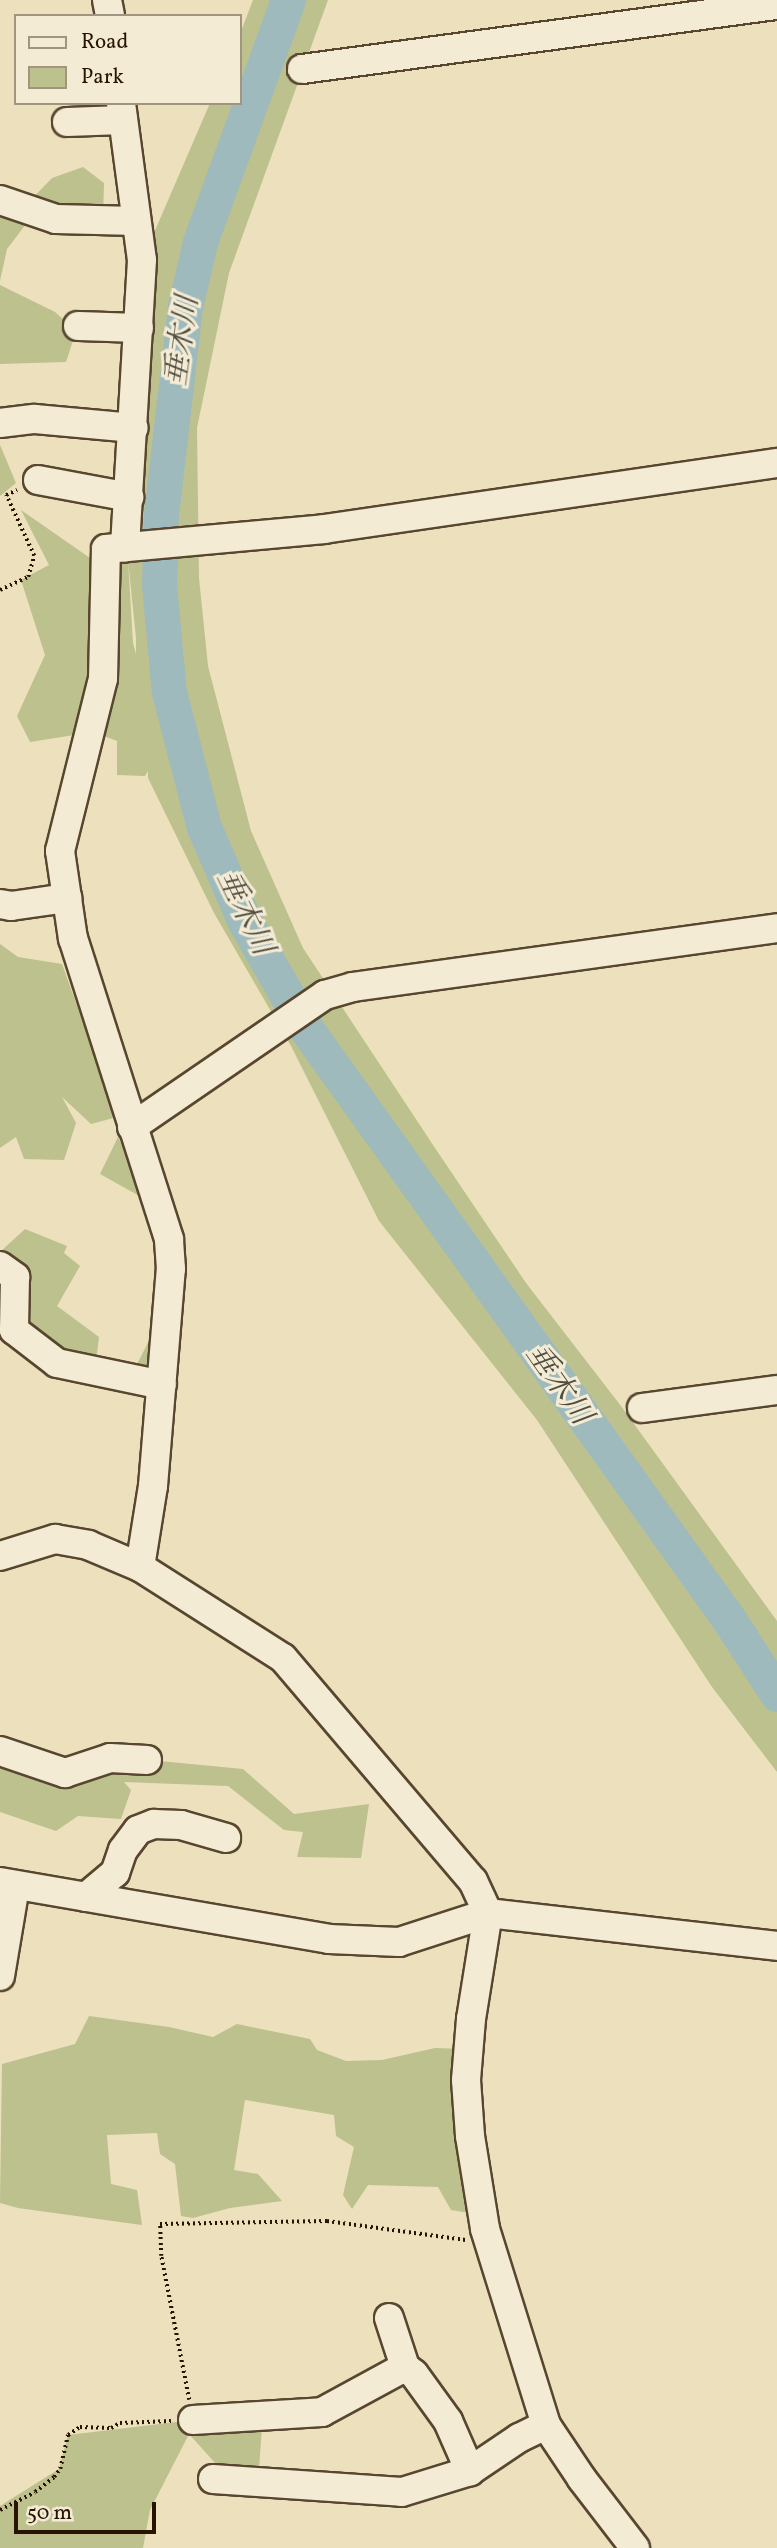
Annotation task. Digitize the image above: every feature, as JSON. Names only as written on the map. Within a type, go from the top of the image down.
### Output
[{"type":"street","points":[[302,69],[777,5]]},
{"type":"street","points":[[67,122],[122,111],[142,260],[125,547]]},
{"type":"street","points":[[0,200],[56,219],[136,220]]},
{"type":"street","points":[[78,326],[139,328]]},
{"type":"street","points":[[0,423],[35,419],[134,428]]},
{"type":"street","points":[[140,1567],[153,1486],[162,1385],[171,1269],[169,1239],[73,939],[60,852],[103,680],[106,549],[324,529],[777,464]]},
{"type":"street","points":[[38,480],[129,498]]},
{"type":"street","points":[[0,904],[11,906],[67,898]]},
{"type":"street","points":[[132,1127],[325,995],[353,987],[777,928]]},
{"type":"street","points":[[0,1266],[15,1277],[14,1330],[57,1363],[162,1385]]},
{"type":"street","points":[[642,1408],[777,1390]]},
{"type":"street","points":[[0,1556],[55,1539],[89,1545],[140,1567],[282,1658],[473,1881],[488,1913],[471,2020],[466,2080],[470,2136],[490,2244],[546,2425],[582,2479],[635,2548]]},
{"type":"street","points":[[0,1751],[65,1773],[110,1758],[147,1760]]},
{"type":"street","points":[[86,1897],[115,1873],[123,1850],[138,1830],[154,1824],[181,1825],[226,1838]]},
{"type":"street","points":[[0,1976],[7,1884],[328,1939],[399,1942],[488,1913],[777,1946]]},
{"type":"street","points":[[389,2318],[405,2367],[414,2374],[449,2421],[470,2471]]},
{"type":"street","points":[[193,2420],[322,2412],[405,2367]]},
{"type":"street","points":[[213,2479],[402,2492],[470,2471],[519,2438],[546,2425]]},
{"type":"path","points":[[0,590],[28,577],[34,556],[6,495],[38,480]]},
{"type":"path","points":[[0,2510],[35,2492],[54,2477],[60,2469],[68,2435],[80,2427],[111,2428],[120,2423],[193,2420],[161,2256],[160,2224],[327,2221],[414,2231],[490,2244]]},
{"type":"green space","points":[[253,0],[328,0],[229,273],[197,428],[199,578],[208,666],[251,831],[303,948],[526,1283],[621,1406],[777,1621],[777,1772],[712,1687],[537,1420],[379,1221],[291,1046],[214,913],[148,778],[148,771],[145,776],[117,775],[117,741],[93,732],[30,742],[17,716],[45,655],[21,580],[49,565],[21,510],[90,558],[125,514],[141,263],[209,105],[242,105],[242,29]],"holes":[[[128,560],[136,638],[136,654],[133,643]]]},
{"type":"green space","points":[[83,167],[104,183],[103,218],[92,235],[71,236],[56,219],[26,224],[7,249],[0,281],[0,205],[25,206],[52,178]]},
{"type":"green space","points":[[0,285],[55,312],[76,331],[66,362],[0,364]]},
{"type":"green space","points":[[0,445],[16,483],[0,496]]},
{"type":"green space","points":[[0,944],[18,957],[62,964],[117,1117],[91,1124],[62,1097],[76,1123],[64,1160],[24,1159],[16,1137],[0,1148]]},
{"type":"green space","points":[[118,1137],[139,1176],[143,1198],[100,1174]]},
{"type":"green space","points":[[25,1229],[67,1246],[64,1253],[80,1266],[57,1306],[99,1337],[96,1362],[54,1352],[14,1330],[0,1252]]},
{"type":"green space","points":[[152,1335],[158,1377],[134,1370]]},
{"type":"green space","points":[[0,1746],[53,1764],[149,1760],[243,1769],[294,1814],[369,1804],[361,1858],[297,1857],[303,1832],[284,1830],[228,1786],[124,1782],[131,1790],[121,1819],[78,1816],[56,1831],[0,1812]]},
{"type":"green space","points":[[89,2016],[169,2027],[213,2037],[237,2024],[310,2039],[317,2050],[346,2061],[382,2060],[435,2048],[463,2049],[476,2214],[451,2210],[438,2187],[368,2185],[352,2209],[343,2195],[354,2147],[336,2136],[334,2115],[245,2100],[234,2170],[258,2174],[282,2201],[230,2208],[193,2218],[181,2216],[175,2164],[160,2154],[157,2133],[107,2135],[111,2184],[137,2190],[142,2225],[18,2208],[0,2203],[2,2064],[75,2044]]},
{"type":"green space","points":[[193,2420],[262,2426],[258,2484],[226,2475],[189,2434],[150,2510],[143,2548],[0,2548],[0,2506],[59,2469],[68,2435]]},
{"type":"waterway","name":"垂木川","points":[[288,0],[200,242],[185,307],[161,515],[159,585],[169,692],[204,827],[244,920],[305,1027],[730,1621],[777,1694]]}]
